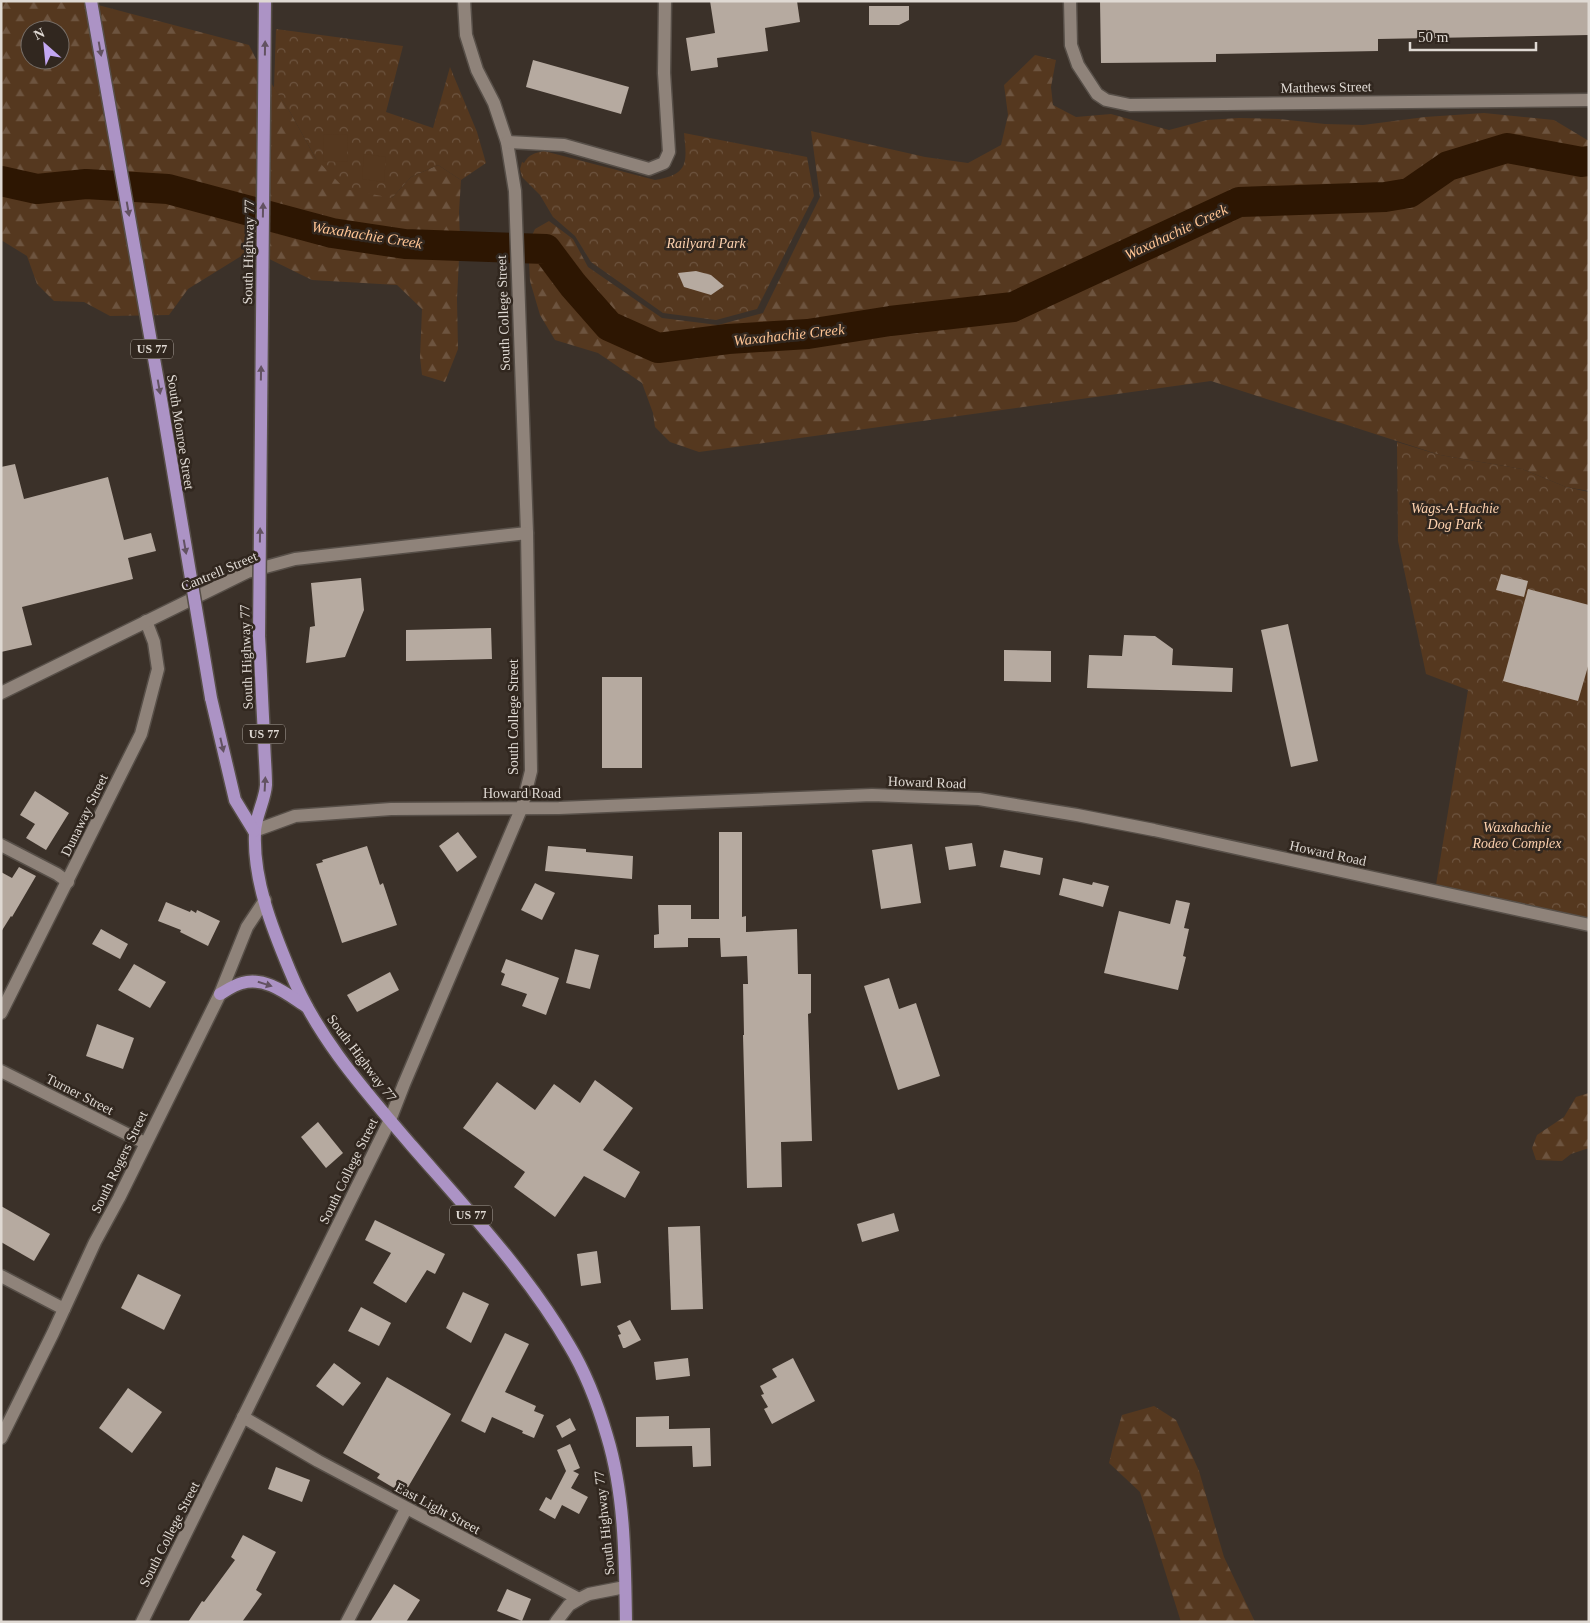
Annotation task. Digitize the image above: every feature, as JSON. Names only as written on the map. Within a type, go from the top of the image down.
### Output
[{"type":"main road","name":"South Monroe Street","points":[[91,1],[159,387],[211,698],[235,800],[254,831]]},
{"type":"main road","name":"South Highway 77","points":[[265,1],[259,636],[266,787],[254,831],[258,874],[272,924],[291,973],[307,1006],[332,1048],[514,1267],[548,1312],[570,1346],[598,1407],[608,1438],[619,1491],[626,1622]]},
{"type":"main road","points":[[220,994],[241,983],[252,981],[264,982],[307,1006]]},
{"type":"street","points":[[464,1],[466,34],[477,70],[494,103],[507,142],[564,145],[649,169],[664,163],[669,152],[664,72],[665,1]]},
{"type":"street","name":"Matthews Street","points":[[1070,1],[1071,45],[1080,70],[1097,94],[1106,100],[1130,105],[1589,100]]},
{"type":"street","name":"South College Street","points":[[142,1622],[390,1120],[522,808],[530,771],[527,534],[518,322],[515,192],[507,142]]},
{"type":"street","name":"Cantrell Street","points":[[1,693],[247,572],[294,559],[527,534]]},
{"type":"street","name":"Dunaway Street","points":[[1,1014],[141,734],[158,669],[154,642],[146,621]]},
{"type":"street","name":"Howard Road","points":[[254,831],[295,816],[391,809],[560,808],[872,795],[979,798],[1154,830],[1589,925]]},
{"type":"street","points":[[1,845],[57,874],[68,882]]},
{"type":"street","name":"South Rogers Street","points":[[1,1438],[220,994],[247,926],[265,900]]},
{"type":"street","name":"Turner Street","points":[[1,1071],[145,1143]]},
{"type":"street","points":[[1,1276],[64,1309]]},
{"type":"street","name":"East Light Street","points":[[243,1417],[406,1509],[579,1599]]},
{"type":"street","points":[[347,1622],[406,1509]]},
{"type":"street","points":[[556,1622],[569,1605],[579,1599],[589,1594],[625,1587]]},
{"type":"green space","points":[[1,1],[83,1],[249,45],[316,159],[392,198],[411,177],[438,165],[461,180],[457,299],[458,349],[445,382],[422,375],[420,357],[422,309],[397,285],[312,280],[251,250],[188,289],[169,315],[110,316],[84,302],[54,301],[37,284],[27,256],[1,240]]},
{"type":"green space","points":[[276,29],[403,46],[386,112],[433,128],[450,67],[477,132],[486,163],[461,180],[438,165],[411,177],[392,198],[345,189],[316,159],[290,112],[274,88]]},
{"type":"green space","points":[[1035,55],[1056,60],[1051,87],[1053,105],[1076,117],[1111,114],[1169,130],[1207,120],[1239,118],[1363,125],[1425,117],[1484,113],[1554,120],[1589,141],[1589,491],[1566,487],[1522,469],[1440,455],[1211,381],[699,452],[670,442],[655,427],[653,413],[642,383],[598,353],[555,340],[540,315],[530,281],[528,244],[535,229],[549,221],[573,239],[588,267],[662,318],[718,325],[763,313],[820,197],[811,131],[925,157],[968,163],[1001,145],[1008,115],[1004,85]]},
{"type":"green space","name":"Railyard Park","points":[[684,133],[807,157],[814,196],[757,309],[716,320],[663,313],[591,262],[575,236],[553,217],[540,195],[522,177],[520,169],[522,162],[524,163],[530,156],[544,151],[655,180],[666,178],[680,171],[683,166],[686,152]]},
{"type":"green space","points":[[324,134],[348,135],[347,162],[323,161]]},
{"type":"green space","points":[[364,154],[386,157],[384,182],[362,179]]},
{"type":"green space","name":"Waxahachie Rodeo Complex","points":[[1397,442],[1440,455],[1522,469],[1566,487],[1589,492],[1589,926],[1435,891],[1468,690],[1426,674],[1398,541]]},
{"type":"green space","points":[[1589,1093],[1589,1148],[1571,1154],[1562,1161],[1536,1160],[1532,1148],[1537,1135],[1564,1117],[1576,1097]]},
{"type":"green space","points":[[1154,1406],[1176,1420],[1199,1471],[1224,1557],[1255,1622],[1181,1622],[1140,1492],[1109,1463],[1122,1415]]},
{"type":"building","points":[[710,1],[797,1],[800,22],[765,28],[768,51],[717,58],[718,67],[691,71],[686,38],[715,33]]},
{"type":"building","points":[[1100,1],[1589,1],[1589,35],[1378,39],[1378,51],[1216,54],[1216,62],[1101,63]]},
{"type":"building","points":[[869,6],[909,6],[909,20],[899,25],[869,25]]},
{"type":"building","points":[[533,60],[629,87],[621,114],[526,87]]},
{"type":"building","points":[[696,271],[711,275],[724,286],[711,295],[684,287],[678,273]]},
{"type":"building","points":[[15,464],[24,499],[108,477],[124,540],[151,533],[156,551],[128,558],[133,579],[22,607],[32,645],[1,652],[1,467]]},
{"type":"building","points":[[1501,574],[1528,581],[1524,597],[1496,590]]},
{"type":"building","points":[[361,578],[364,610],[345,657],[306,663],[310,627],[315,626],[311,583]]},
{"type":"building","points":[[1528,589],[1589,605],[1589,663],[1578,701],[1503,681]]},
{"type":"building","points":[[1288,624],[1318,761],[1291,767],[1261,630]]},
{"type":"building","points":[[491,628],[492,659],[406,661],[406,630]]},
{"type":"building","points":[[1124,635],[1155,636],[1173,649],[1172,665],[1233,668],[1232,692],[1087,688],[1089,655],[1122,656]]},
{"type":"building","points":[[1004,650],[1051,651],[1051,682],[1004,681]]},
{"type":"building","points":[[602,677],[642,677],[642,768],[602,768]]},
{"type":"building","points":[[35,791],[69,813],[46,850],[26,838],[35,824],[20,815]]},
{"type":"building","points":[[458,832],[477,857],[457,872],[439,846]]},
{"type":"building","points":[[719,832],[742,832],[742,917],[746,916],[746,932],[797,929],[798,974],[811,974],[811,1013],[808,1014],[812,1141],[781,1142],[782,1187],[747,1188],[743,984],[748,984],[747,956],[721,957],[720,938],[688,938],[688,947],[654,948],[654,935],[659,934],[658,905],[691,905],[691,919],[719,919]]},
{"type":"building","points":[[972,843],[976,866],[949,870],[945,847]]},
{"type":"building","points":[[912,844],[921,903],[881,909],[872,850]]},
{"type":"building","points":[[367,846],[380,885],[383,883],[397,925],[342,943],[316,864],[323,862],[322,860]]},
{"type":"building","points":[[548,846],[586,849],[586,852],[633,856],[632,879],[545,871]]},
{"type":"building","points":[[1004,850],[1043,858],[1040,875],[1000,867]]},
{"type":"building","points":[[19,867],[36,876],[1,932],[1,872],[12,878]]},
{"type":"building","points":[[1063,878],[1092,885],[1093,882],[1109,886],[1103,907],[1059,895]]},
{"type":"building","points":[[535,883],[555,893],[542,920],[521,910]]},
{"type":"building","points":[[1176,900],[1190,903],[1184,928],[1189,929],[1183,956],[1186,957],[1178,990],[1104,973],[1119,911],[1170,924]]},
{"type":"building","points":[[166,902],[190,912],[191,910],[196,913],[197,910],[220,921],[208,946],[180,932],[181,930],[158,921]]},
{"type":"building","points":[[101,929],[128,944],[120,959],[92,944]]},
{"type":"building","points":[[575,949],[599,955],[590,989],[566,983]]},
{"type":"building","points":[[506,959],[559,978],[546,1015],[522,1006],[527,994],[501,985],[505,974],[501,972]]},
{"type":"building","points":[[134,964],[166,982],[150,1008],[118,990]]},
{"type":"building","points":[[390,972],[399,990],[357,1012],[347,995]]},
{"type":"building","points":[[889,978],[899,1009],[916,1003],[940,1076],[898,1090],[864,986]]},
{"type":"building","points":[[97,1024],[134,1038],[123,1069],[86,1056]]},
{"type":"building","points":[[595,1080],[633,1108],[603,1150],[640,1172],[625,1198],[584,1176],[555,1217],[514,1187],[525,1172],[463,1128],[497,1082],[535,1110],[554,1084],[580,1103]]},
{"type":"building","points":[[318,1122],[343,1153],[326,1168],[301,1137]]},
{"type":"building","points":[[1,1206],[50,1234],[34,1261],[1,1242]]},
{"type":"building","points":[[894,1213],[899,1231],[862,1242],[857,1224]]},
{"type":"building","points":[[375,1220],[445,1254],[435,1274],[427,1270],[406,1303],[373,1283],[391,1253],[365,1240]]},
{"type":"building","points":[[700,1226],[703,1309],[671,1310],[668,1227]]},
{"type":"building","points":[[597,1251],[601,1283],[581,1286],[577,1254]]},
{"type":"building","points":[[138,1274],[181,1295],[164,1330],[121,1308]]},
{"type":"building","points":[[463,1292],[489,1304],[471,1343],[446,1328]]},
{"type":"building","points":[[361,1307],[391,1323],[379,1346],[348,1331]]},
{"type":"building","points":[[630,1320],[641,1340],[623,1348],[618,1335],[621,1334],[617,1326]]},
{"type":"building","points":[[505,1333],[529,1344],[505,1392],[536,1406],[534,1411],[544,1415],[534,1438],[492,1417],[485,1433],[461,1421]]},
{"type":"building","points":[[688,1358],[690,1376],[656,1380],[654,1362]]},
{"type":"building","points":[[793,1358],[815,1401],[772,1424],[764,1409],[768,1407],[761,1395],[764,1394],[760,1386],[777,1377],[772,1369]]},
{"type":"building","points":[[334,1363],[361,1383],[343,1406],[316,1386]]},
{"type":"building","points":[[387,1377],[451,1414],[404,1494],[377,1478],[380,1474],[343,1453]]},
{"type":"building","points":[[128,1388],[162,1412],[132,1453],[99,1428]]},
{"type":"building","points":[[669,1416],[669,1429],[710,1428],[711,1466],[693,1467],[692,1446],[636,1447],[636,1417]]},
{"type":"building","points":[[570,1418],[576,1430],[562,1438],[556,1426]]},
{"type":"building","points":[[570,1444],[580,1468],[573,1471],[579,1474],[571,1488],[588,1497],[579,1514],[562,1505],[555,1519],[539,1510],[546,1497],[551,1500],[566,1471],[557,1450]]},
{"type":"building","points":[[276,1467],[310,1480],[302,1502],[268,1489]]},
{"type":"building","points":[[243,1535],[276,1552],[256,1590],[262,1594],[242,1622],[188,1622],[202,1601],[204,1602],[235,1560],[231,1557]]},
{"type":"building","points":[[394,1584],[420,1600],[406,1622],[370,1622]]},
{"type":"building","points":[[507,1589],[531,1599],[522,1621],[497,1611]]},
{"type":"waterway","name":"Waxahachie Creek","points":[[1,181],[37,189],[86,184],[168,189],[332,233],[405,244],[546,249],[573,285],[609,326],[658,348],[728,339],[808,334],[890,321],[1013,307],[1239,202],[1385,197],[1409,193],[1448,166],[1507,148],[1582,162],[1589,161]]},
{"type":"park label","name":"Wags-A-Hachie Dog Park","points":[[1455,516]]}]
